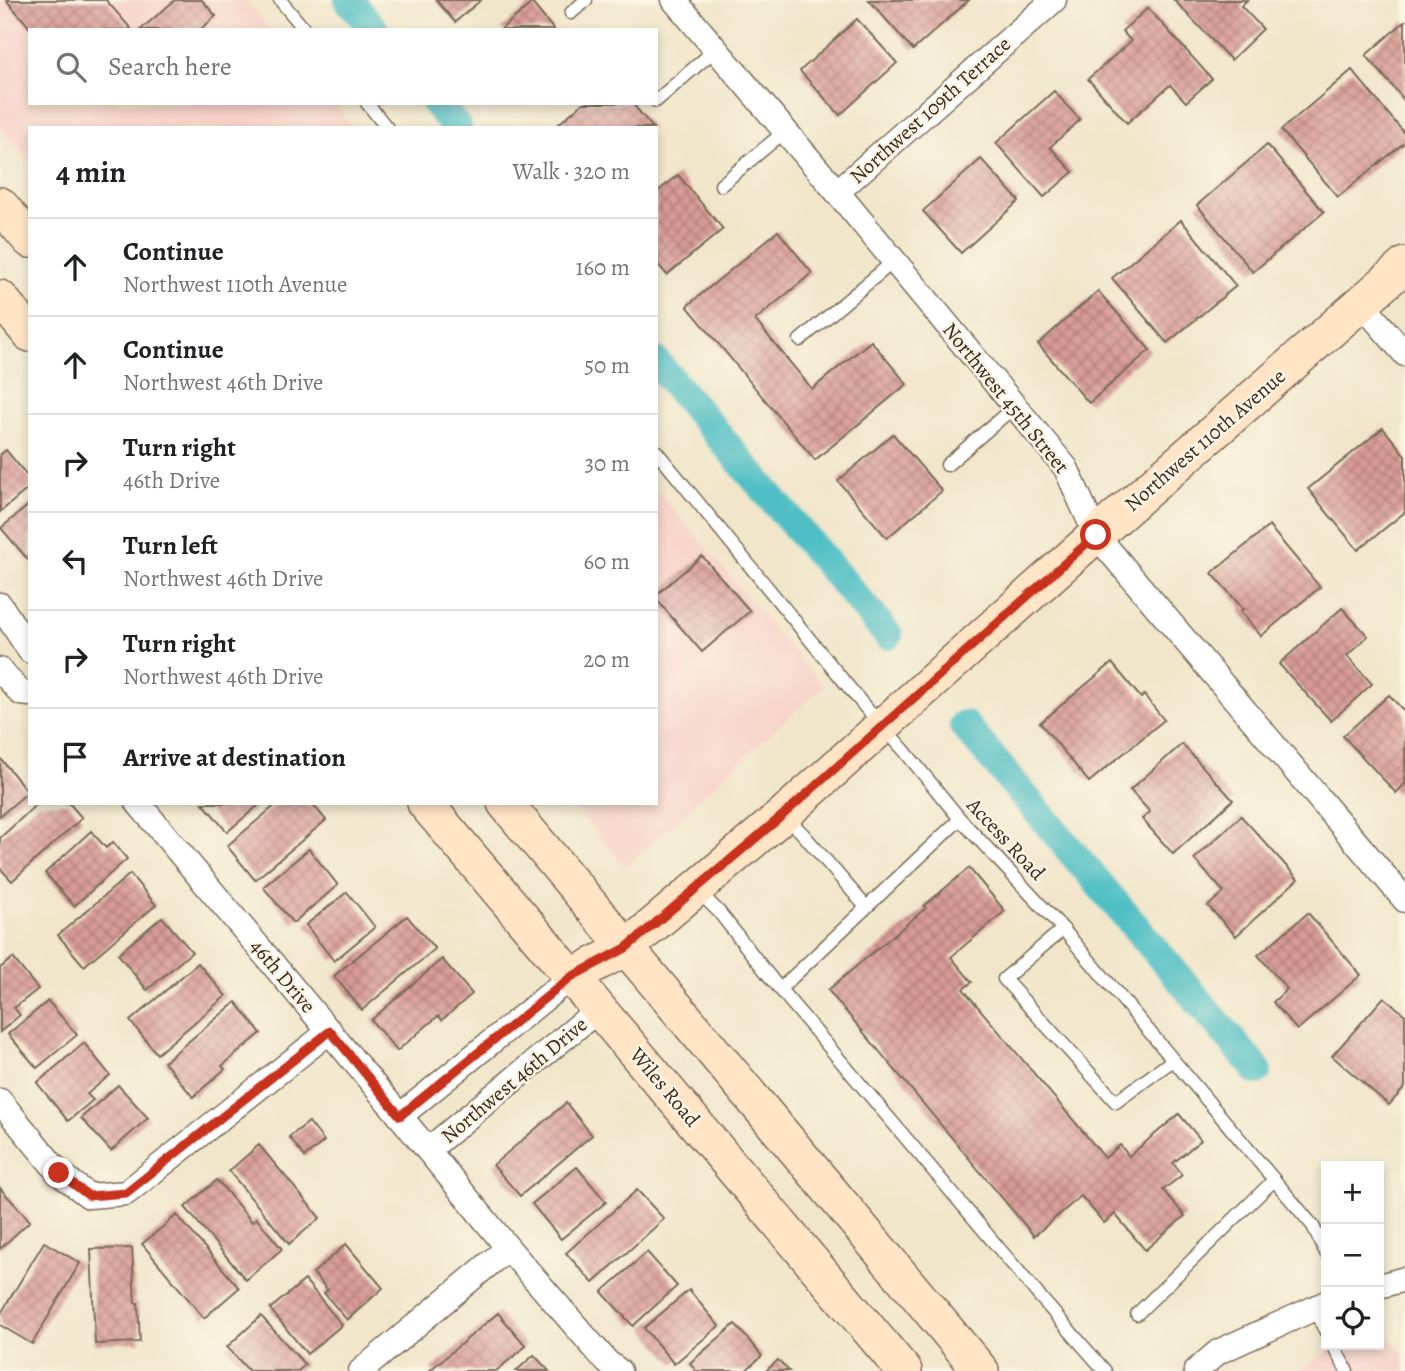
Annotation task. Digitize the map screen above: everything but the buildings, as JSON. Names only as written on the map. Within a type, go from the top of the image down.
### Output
[{"type":"main road","points":[[0,205],[28,238]]},
{"type":"main road","name":"Northwest 110th Avenue","points":[[571,977],[626,948],[783,815],[1096,535],[1405,265]]},
{"type":"main road","points":[[0,298],[28,332]]},
{"type":"main road","name":"Wiles Road","points":[[427,805],[904,1371]]},
{"type":"main road","points":[[507,805],[981,1371]]},
{"type":"main road","name":"Northwest 110th Avenue","points":[[599,1009],[626,948]]},
{"type":"street","name":"Northwest 45th Street","points":[[674,0],[1066,467],[1096,535],[1405,900]]},
{"type":"street","name":"Northwest 109th Terrace","points":[[837,192],[1054,0]]},
{"type":"street","points":[[1362,304],[1405,354]]},
{"type":"street","points":[[0,605],[28,648]]},
{"type":"street","points":[[0,670],[21,693],[28,694]]},
{"type":"street","name":"46th Drive","points":[[140,805],[508,1248],[607,1362],[619,1371]]},
{"type":"street","name":"Northwest 46th Drive","points":[[400,1116],[571,977]]},
{"type":"street","name":"Northwest 46th Drive","points":[[428,1150],[599,1009]]},
{"type":"street","points":[[0,1101],[59,1173],[89,1196],[126,1193],[330,1031]]},
{"type":"street","points":[[361,1371],[508,1248]]},
{"type":"street","points":[[1384,1285],[1405,1279]]},
{"type":"street","points":[[1196,1371],[1218,1352],[1320,1306]]},
{"type":"lane","points":[[280,0],[303,28]]},
{"type":"lane","points":[[571,13],[586,0]]},
{"type":"lane","points":[[658,100],[716,49]]},
{"type":"lane","points":[[369,105],[385,126]]},
{"type":"lane","points":[[721,185],[785,131]]},
{"type":"lane","points":[[800,340],[894,261]]},
{"type":"lane","points":[[947,465],[1015,406]]},
{"type":"lane","name":"Access Road","points":[[658,453],[813,645],[960,819],[1063,929],[1313,1226],[1321,1243]]},
{"type":"lane","points":[[783,815],[802,833],[866,908]]},
{"type":"lane","points":[[780,989],[960,819]]},
{"type":"lane","points":[[695,888],[719,912],[780,989],[1105,1371]]},
{"type":"lane","points":[[1063,929],[1004,979],[1116,1102],[1173,1060]]},
{"type":"lane","points":[[1137,1314],[1274,1180]]},
{"type":"lane","points":[[1336,1350],[1347,1371]]},
{"type":"shaded area","points":[[0,0],[246,0],[269,28],[28,28],[28,105],[335,105],[352,126],[28,126],[28,160],[0,126]]},
{"type":"shaded area","points":[[658,490],[823,686],[625,867],[573,805],[658,805]]},
{"type":"shaded area","points":[[1384,1330],[1405,1355],[1405,1371],[1298,1371],[1329,1350],[1384,1350]]},
{"type":"waterway","points":[[349,0],[372,28]]},
{"type":"waterway","points":[[438,105],[455,126]]},
{"type":"waterway","points":[[658,364],[888,635]]},
{"type":"waterway","points":[[964,725],[1257,1070]]},
{"type":"route","points":[[59,1173],[89,1196],[126,1193],[330,1031],[400,1116],[571,977],[626,948],[783,815],[1096,535]]}]
